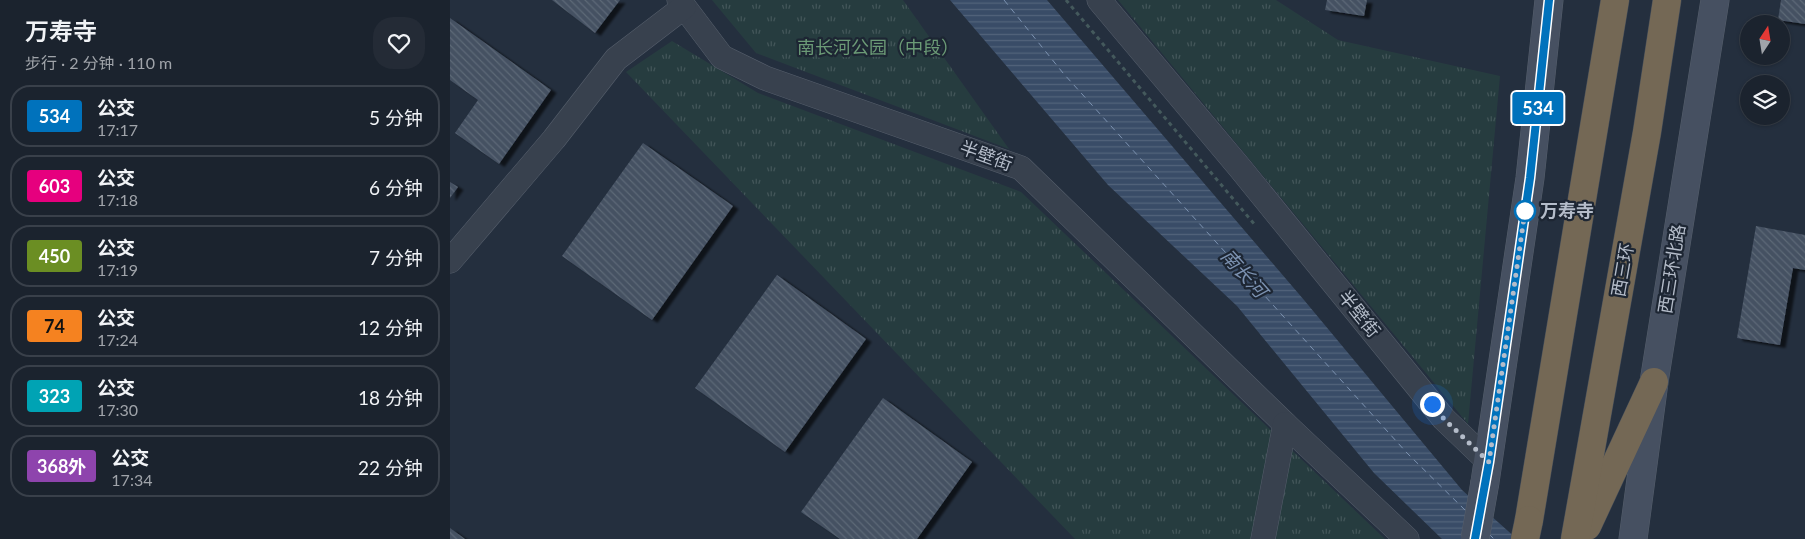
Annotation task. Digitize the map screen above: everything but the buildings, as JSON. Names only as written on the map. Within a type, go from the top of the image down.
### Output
[{"type":"highway","points":[[1527,530],[1615,0]]},
{"type":"highway","name":"西三环","points":[[1575,539],[1647,132],[1667,0]]},
{"type":"highway","points":[[1581,539],[1654,382]]},
{"type":"street","name":"半壁街","points":[[1099,0],[1240,168],[1487,472]]},
{"type":"street","points":[[1475,539],[1487,472],[1530,178],[1549,0]]},
{"type":"street","name":"西三环北路","points":[[1633,539],[1654,382],[1715,0]]},
{"type":"street","name":"半壁街","points":[[682,4],[722,57],[765,78],[1021,168],[1285,424],[1407,539]]},
{"type":"street","points":[[450,261],[554,139],[616,59],[682,4]]},
{"type":"street","points":[[1263,539],[1285,424]]},
{"type":"green space","name":"南长河公园（中段）","points":[[712,0],[903,0],[1009,149],[756,53]]},
{"type":"green space","points":[[1118,0],[1276,0],[1338,40],[1500,76],[1468,424]]},
{"type":"green space","points":[[672,41],[758,93],[1021,192],[1385,539],[1075,539],[626,72]]},
{"type":"water","name":"南长河","points":[[950,0],[1047,0],[1304,300],[1462,490],[1517,539],[1442,539],[1374,473],[1237,306],[1108,185]]},
{"type":"ferry route","points":[[1004,0],[1063,73],[1407,453],[1467,512]]},
{"type":"ferry route","points":[[1489,534],[1494,539]]},
{"type":"bus line","name":"534","points":[[1475,539],[1489,462],[1530,178],[1549,0]]},
{"type":"place","name":"万寿寺","points":[[1525,211]]},
{"type":"route","points":[[1432,404],[1444,419],[1489,462],[1525,211]]}]
